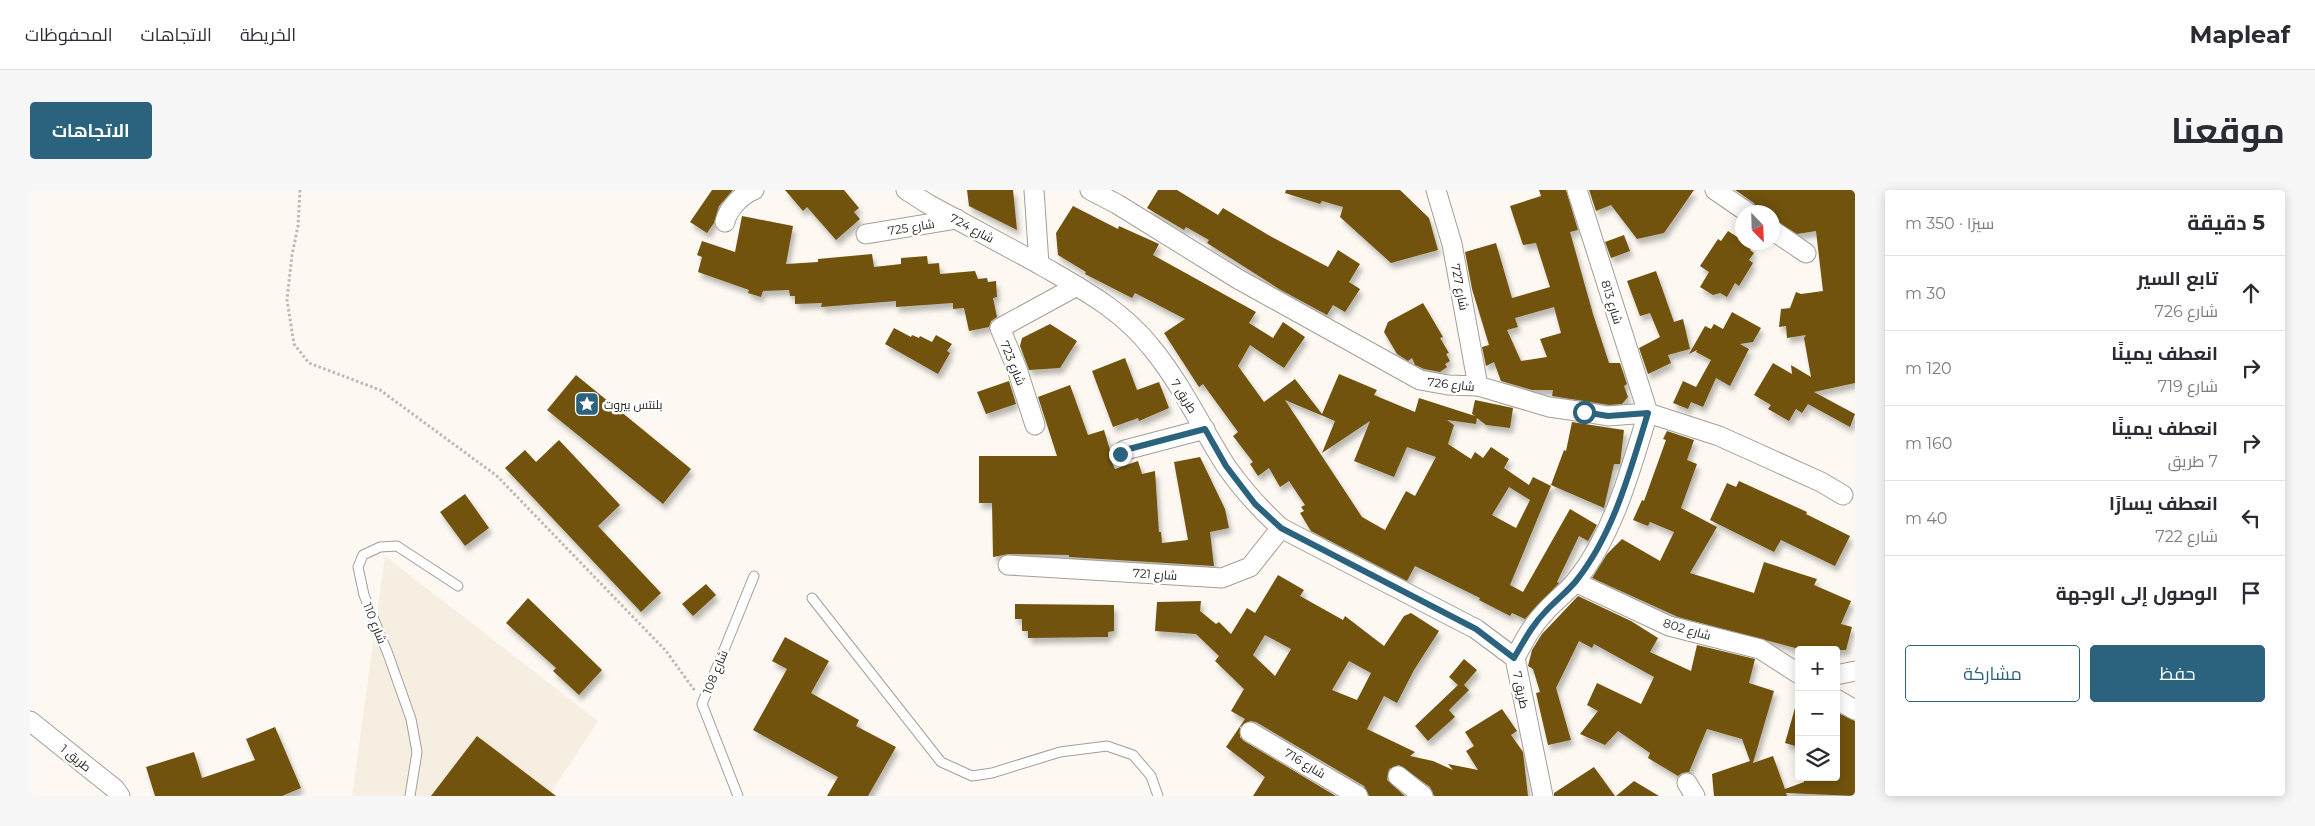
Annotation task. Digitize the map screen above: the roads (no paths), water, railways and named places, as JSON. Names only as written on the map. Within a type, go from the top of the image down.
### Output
[{"type":"street","points":[[725,222],[726,216],[743,194],[754,190]]},
{"type":"street","name":"شارع 724","points":[[906,190],[1040,264]]},
{"type":"street","points":[[1034,190],[1040,264]]},
{"type":"street","name":"شارع 726","points":[[1090,190],[1120,197],[1238,279],[1420,380],[1448,385],[1478,386],[1549,407],[1608,416],[1648,413],[1719,436],[1821,482],[1843,495]]},
{"type":"street","name":"شارع 727","points":[[1436,190],[1452,244],[1478,386]]},
{"type":"street","name":"شارع 813","points":[[1577,190],[1648,413]]},
{"type":"street","points":[[1715,190],[1737,205]]},
{"type":"street","name":"شارع 725","points":[[866,234],[957,219]]},
{"type":"street","points":[[1780,235],[1806,253]]},
{"type":"street","name":"7 طريق","points":[[1040,264],[1105,302],[1132,325],[1152,347],[1205,429],[1226,466],[1255,504],[1281,528],[1476,629],[1514,658],[1543,796]]},
{"type":"street","name":"شارع 723","points":[[1035,425],[1017,369],[1000,328],[1077,286]]},
{"type":"street","points":[[1514,658],[1528,632],[1575,582],[1611,521],[1626,484],[1648,413]]},
{"type":"street","points":[[1120,454],[1125,450],[1205,429]]},
{"type":"street","name":"شارع 721","points":[[1008,565],[1222,578],[1250,567],[1281,528]]},
{"type":"street","name":"شارع 802","points":[[1575,582],[1669,626],[1760,649],[1795,671]]},
{"type":"street","points":[[1840,674],[1855,671]]},
{"type":"street","points":[[1840,701],[1855,710]]},
{"type":"street","name":"طريق 1","points":[[30,720],[115,789],[120,796]]},
{"type":"street","name":"شارع 716","points":[[1250,732],[1358,796]]},
{"type":"street","points":[[1398,776],[1423,796]]},
{"type":"lane","name":"شارع 110","points":[[410,796],[417,752],[411,719],[388,654],[364,595],[358,567],[363,555],[380,547],[398,546],[458,586]]},
{"type":"lane","name":"شارع 108","points":[[738,796],[702,704],[754,576]]},
{"type":"lane","points":[[812,598],[941,762],[972,776],[992,773],[1060,752],[1107,746],[1133,755],[1151,776],[1158,796]]},
{"type":"place","name":"بلنتس بيروت","points":[[587,404]]}]
